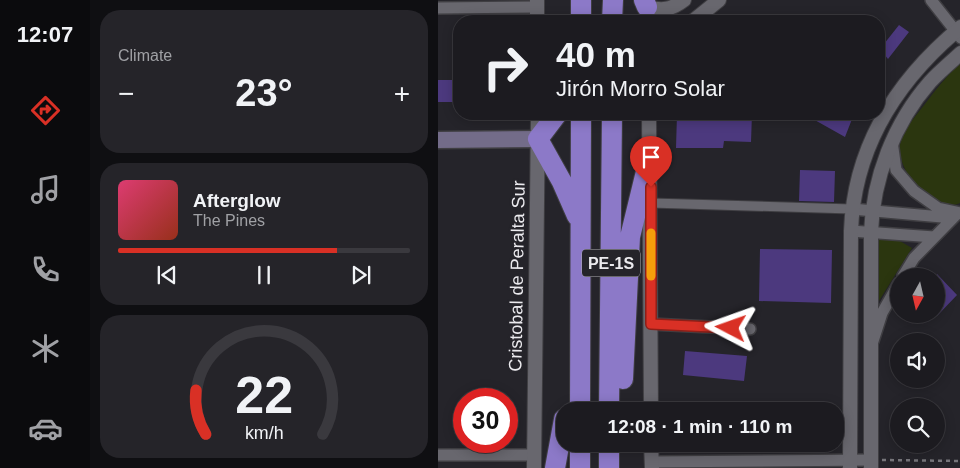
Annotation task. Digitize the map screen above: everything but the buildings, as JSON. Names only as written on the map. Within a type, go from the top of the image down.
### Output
[{"type":"highway","points":[[581,0],[581,15]]},
{"type":"highway","points":[[612,15],[613,0]]},
{"type":"highway","points":[[552,120],[538,139],[562,182],[581,222]]},
{"type":"highway","name":"PE-1S","points":[[580,402],[581,120]]},
{"type":"highway","name":"PE-1S","points":[[610,402],[612,120]]},
{"type":"highway","points":[[622,402],[630,238],[650,155]]},
{"type":"highway","points":[[570,402],[580,370]]},
{"type":"highway","points":[[555,468],[558,452]]},
{"type":"highway","points":[[580,452],[580,468]]},
{"type":"main road","points":[[438,140],[538,139]]},
{"type":"street","points":[[700,15],[720,0]]},
{"type":"street","points":[[885,112],[919,66],[959,32],[931,0]]},
{"type":"street","points":[[646,7],[668,10],[680,3]]},
{"type":"street","points":[[669,15],[680,3]]},
{"type":"street","points":[[438,8],[537,10]]},
{"type":"street","points":[[652,452],[652,465],[871,464],[871,232],[876,187],[892,141],[911,107],[931,82],[960,53]]},
{"type":"street","name":"Cristobal de Peralta Sur","points":[[533,462],[538,120]]},
{"type":"street","points":[[649,120],[651,402]]},
{"type":"street","points":[[850,464],[852,209],[867,153],[881,120]]},
{"type":"street","points":[[892,141],[896,170],[914,191],[938,208],[958,214]]},
{"type":"street","points":[[651,203],[958,214]]},
{"type":"street","points":[[908,268],[914,258],[958,214]]},
{"type":"street","points":[[851,230],[934,237]]},
{"type":"street","points":[[871,350],[882,313],[890,299]]},
{"type":"street","points":[[651,324],[750,330]]},
{"type":"street","points":[[438,455],[533,462]]},
{"type":"path","points":[[871,464],[960,461]]},
{"type":"green space","points":[[960,63],[960,203],[953,205],[938,201],[924,192],[910,178],[905,169],[900,151],[901,141],[906,128],[937,88]]},
{"type":"green space","points":[[877,239],[898,240],[912,248],[900,268],[890,268],[890,283],[872,312]]},
{"type":"slow traffic","points":[[651,233],[651,276]]},
{"type":"route","points":[[651,187],[651,324],[731,328]]}]
